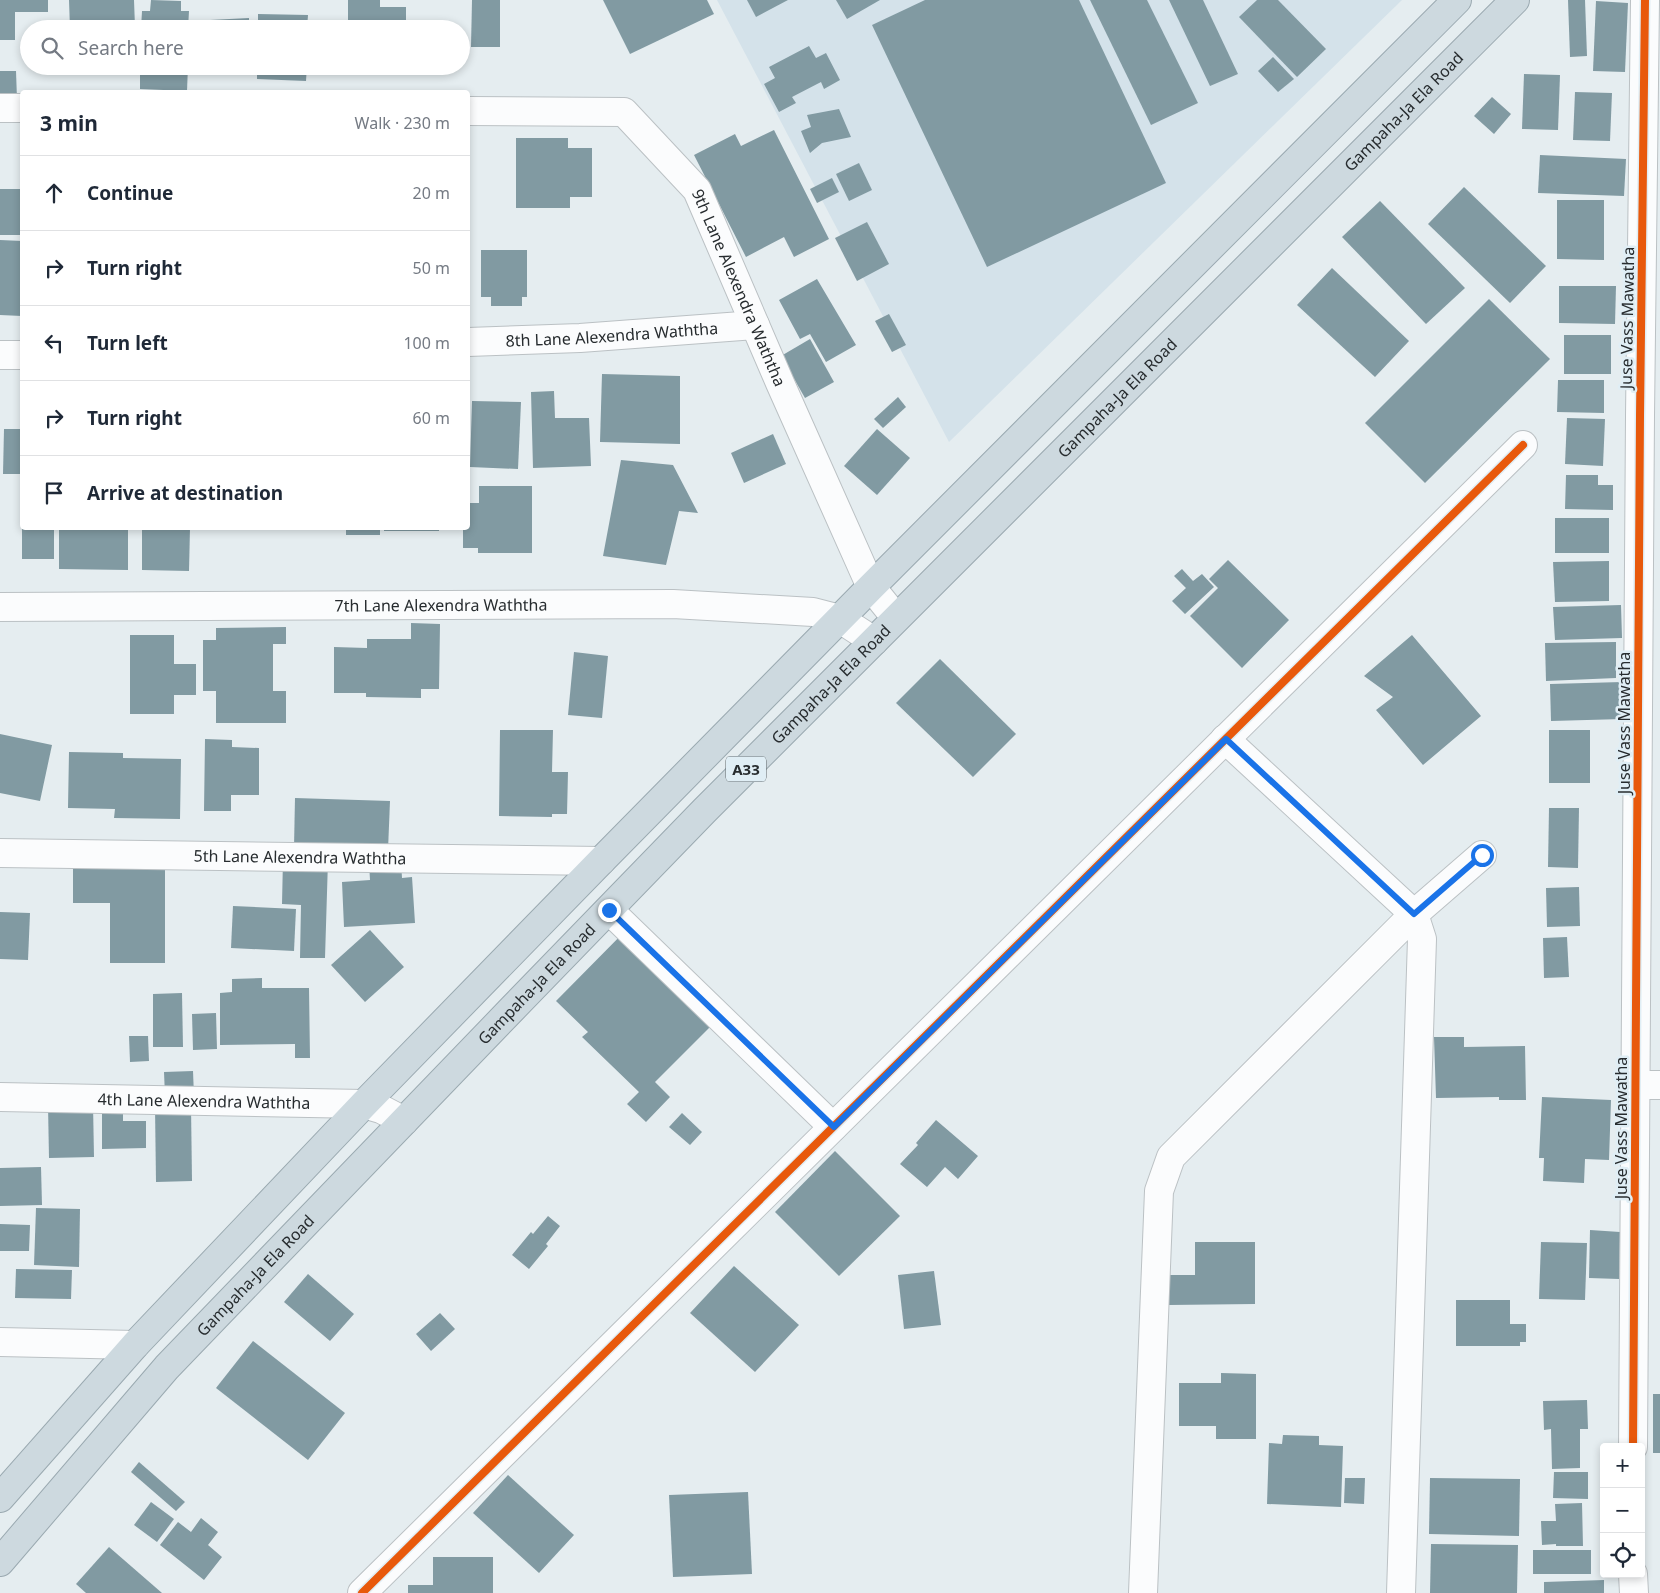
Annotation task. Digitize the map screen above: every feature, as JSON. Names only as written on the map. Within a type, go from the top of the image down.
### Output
[{"type":"highway","name":"A33","points":[[0,1498],[134,1345],[364,1104],[871,587],[1458,0]]},
{"type":"highway","name":"Gampaha-Ja Ela Road","points":[[0,1562],[167,1368],[404,1121],[896,618],[1515,0]]},
{"type":"street","name":"Juse Vass Mawatha","points":[[1633,1443],[1648,1085],[1640,416],[1645,0]]},
{"type":"street","points":[[0,108],[20,108]]},
{"type":"street","name":"9th Lane Alexendra Waththa","points":[[470,111],[624,112],[697,190],[871,587],[896,618]]},
{"type":"street","name":"8th Lane Alexendra Waththa","points":[[470,342],[580,338],[755,325]]},
{"type":"street","points":[[0,355],[20,355]]},
{"type":"street","points":[[362,1593],[1522,445]]},
{"type":"street","name":"7th Lane Alexendra Waththa","points":[[0,607],[673,604],[813,612],[840,619],[874,641]]},
{"type":"street","points":[[1226,739],[1414,914],[1422,940],[1401,1593]]},
{"type":"street","name":"5th Lane Alexendra Waththa","points":[[0,852],[601,861]]},
{"type":"street","points":[[1143,1593],[1158,1191],[1171,1157],[1414,914],[1482,855]]},
{"type":"street","points":[[609,910],[834,1127]]},
{"type":"street","name":"4th Lane Alexendra Waththa","points":[[0,1098],[364,1104],[381,1109],[404,1121]]},
{"type":"street","points":[[0,1342],[134,1345]]},
{"type":"street","points":[[1633,1578],[1634,1593]]},
{"type":"shaded area","points":[[717,0],[1402,0],[949,442]]},
{"type":"building","points":[[0,0],[48,0],[48,12],[15,12],[15,40],[0,40]]},
{"type":"building","points":[[69,0],[134,0],[135,20],[70,20]]},
{"type":"building","points":[[151,0],[181,1],[181,11],[189,11],[188,20],[142,20],[142,11],[150,11]]},
{"type":"building","points":[[348,0],[380,0],[380,7],[406,7],[406,20],[348,20]]},
{"type":"building","points":[[472,0],[500,0],[500,47],[471,47]]},
{"type":"building","points":[[603,0],[707,0],[714,14],[630,54]]},
{"type":"building","points":[[747,0],[788,0],[756,17]]},
{"type":"building","points":[[836,0],[880,0],[847,19]]},
{"type":"building","points":[[925,0],[1079,0],[1166,183],[987,267],[872,25]]},
{"type":"building","points":[[1090,0],[1147,0],[1198,103],[1151,125]]},
{"type":"building","points":[[1169,0],[1203,0],[1238,74],[1210,86]]},
{"type":"building","points":[[1257,0],[1278,0],[1326,49],[1297,77],[1239,17]]},
{"type":"building","points":[[1568,0],[1585,0],[1587,56],[1570,57]]},
{"type":"building","points":[[1596,1],[1628,3],[1625,72],[1593,71]]},
{"type":"building","points":[[258,14],[308,15],[308,20],[258,20]]},
{"type":"building","points":[[249,18],[249,20],[210,20]]},
{"type":"building","points":[[809,46],[816,58],[826,53],[840,80],[824,89],[821,82],[792,97],[796,103],[779,112],[764,84],[775,78],[769,67]]},
{"type":"building","points":[[1273,57],[1294,79],[1278,92],[1258,71]]},
{"type":"building","points":[[0,71],[16,71],[17,99],[0,100]]},
{"type":"building","points":[[1524,74],[1560,75],[1558,130],[1522,129]]},
{"type":"building","points":[[140,75],[188,75],[187,90],[140,89]]},
{"type":"building","points":[[257,75],[306,75],[306,81],[257,79]]},
{"type":"building","points":[[1575,92],[1612,93],[1610,141],[1573,140]]},
{"type":"building","points":[[1492,97],[1511,114],[1494,134],[1474,116]]},
{"type":"building","points":[[839,109],[851,137],[822,143],[810,153],[801,131],[811,127],[807,115]]},
{"type":"building","points":[[774,130],[829,239],[794,257],[784,237],[746,257],[694,155],[735,134],[741,146]]},
{"type":"building","points":[[516,138],[568,138],[568,148],[592,148],[592,197],[570,197],[570,208],[516,208]]},
{"type":"building","points":[[1540,155],[1626,159],[1624,196],[1538,193]]},
{"type":"building","points":[[859,163],[872,190],[849,201],[836,174]]},
{"type":"building","points":[[832,178],[839,192],[817,203],[810,189]]},
{"type":"building","points":[[1464,187],[1546,266],[1510,303],[1428,224]]},
{"type":"building","points":[[0,189],[20,189],[20,235],[0,235]]},
{"type":"building","points":[[1557,200],[1604,200],[1604,260],[1557,259]]},
{"type":"building","points":[[1380,201],[1465,288],[1426,324],[1342,237]]},
{"type":"building","points":[[867,222],[889,264],[857,281],[835,238]]},
{"type":"building","points":[[0,240],[20,241],[20,316],[0,315]]},
{"type":"building","points":[[481,250],[527,250],[527,297],[522,297],[522,306],[491,306],[491,297],[481,297]]},
{"type":"building","points":[[1332,268],[1409,341],[1375,377],[1297,305]]},
{"type":"building","points":[[817,279],[856,345],[826,362],[810,334],[800,339],[779,300]]},
{"type":"building","points":[[1559,286],[1616,286],[1615,324],[1559,323]]},
{"type":"building","points":[[1489,299],[1550,359],[1425,483],[1365,423]]},
{"type":"building","points":[[889,314],[906,345],[892,352],[875,321]]},
{"type":"building","points":[[1564,335],[1611,335],[1611,374],[1564,374]]},
{"type":"building","points":[[810,339],[834,382],[805,398],[781,356]]},
{"type":"building","points":[[602,374],[680,376],[680,444],[600,442]]},
{"type":"building","points":[[1558,380],[1604,380],[1604,413],[1557,412]]},
{"type":"building","points":[[554,391],[555,418],[589,418],[591,466],[533,468],[531,392]]},
{"type":"building","points":[[898,397],[906,407],[883,428],[874,419]]},
{"type":"building","points":[[472,401],[521,402],[518,469],[470,467]]},
{"type":"building","points":[[1567,418],[1605,419],[1603,466],[1565,464]]},
{"type":"building","points":[[4,429],[20,429],[20,474],[3,474]]},
{"type":"building","points":[[877,429],[910,458],[877,495],[844,466]]},
{"type":"building","points":[[773,434],[786,464],[744,483],[731,453]]},
{"type":"building","points":[[621,460],[673,465],[698,513],[679,511],[666,565],[603,556]]},
{"type":"building","points":[[1566,475],[1598,475],[1598,485],[1613,485],[1613,510],[1565,509]]},
{"type":"building","points":[[479,486],[532,486],[532,553],[478,553],[478,548],[463,548],[463,530],[470,530],[470,503],[479,503]]},
{"type":"building","points":[[1555,518],[1609,518],[1609,553],[1555,553]]},
{"type":"building","points":[[22,530],[54,530],[54,559],[22,559]]},
{"type":"building","points":[[59,530],[128,530],[128,570],[59,569]]},
{"type":"building","points":[[142,530],[190,530],[189,571],[142,570]]},
{"type":"building","points":[[346,530],[380,530],[380,535],[346,535]]},
{"type":"building","points":[[384,530],[439,530],[439,531]]},
{"type":"building","points":[[1228,560],[1289,620],[1242,668],[1190,616],[1218,588],[1209,579]]},
{"type":"building","points":[[1609,561],[1609,601],[1555,602],[1553,562]]},
{"type":"building","points":[[1182,569],[1193,581],[1202,574],[1214,587],[1185,614],[1172,601],[1186,588],[1174,576]]},
{"type":"building","points":[[1621,605],[1622,638],[1555,640],[1553,607]]},
{"type":"building","points":[[411,623],[440,624],[439,689],[421,689],[421,698],[366,697],[366,693],[334,693],[334,647],[367,648],[367,639],[411,639]]},
{"type":"building","points":[[286,627],[286,644],[273,644],[273,691],[286,691],[286,723],[216,723],[216,691],[203,691],[203,640],[216,640],[216,628]]},
{"type":"building","points":[[130,635],[174,635],[174,664],[196,664],[196,695],[174,695],[174,714],[130,714]]},
{"type":"building","points":[[1412,635],[1481,716],[1423,765],[1376,710],[1393,697],[1364,676]]},
{"type":"building","points":[[1616,642],[1616,678],[1546,681],[1545,643]]},
{"type":"building","points":[[574,652],[608,656],[602,718],[568,715]]},
{"type":"building","points":[[940,659],[1016,734],[973,777],[896,703]]},
{"type":"building","points":[[1622,682],[1623,719],[1551,721],[1550,684]]},
{"type":"building","points":[[500,730],[553,730],[552,772],[568,772],[567,814],[552,814],[552,817],[499,816]]},
{"type":"building","points":[[1549,730],[1590,730],[1590,783],[1549,783]]},
{"type":"building","points":[[0,734],[52,745],[40,801],[0,793]]},
{"type":"building","points":[[205,739],[232,740],[232,747],[259,748],[259,795],[231,795],[231,811],[204,811]]},
{"type":"building","points":[[69,752],[123,753],[123,758],[181,759],[180,819],[114,818],[115,809],[68,808]]},
{"type":"building","points":[[295,798],[390,801],[388,850],[294,847]]},
{"type":"building","points":[[1549,808],[1579,808],[1578,868],[1548,867]]},
{"type":"building","points":[[283,859],[328,860],[325,958],[300,958],[301,905],[282,904]]},
{"type":"building","points":[[401,861],[402,878],[412,877],[415,923],[344,927],[342,882],[370,880],[369,863]]},
{"type":"building","points":[[73,868],[165,868],[165,963],[110,963],[110,903],[73,903]]},
{"type":"building","points":[[1579,887],[1580,926],[1547,927],[1546,888]]},
{"type":"building","points":[[233,906],[296,909],[294,951],[231,948]]},
{"type":"building","points":[[0,912],[30,913],[28,960],[0,959]]},
{"type":"building","points":[[635,921],[727,1010],[655,1082],[670,1097],[646,1122],[627,1104],[639,1092],[582,1037],[588,1032],[556,1001]]},
{"type":"building","points":[[370,930],[404,967],[365,1002],[331,965]]},
{"type":"building","points":[[1567,937],[1569,977],[1544,978],[1543,938]]},
{"type":"building","points":[[262,978],[262,988],[309,988],[310,1058],[295,1058],[295,1044],[220,1045],[220,993],[232,992],[232,979]]},
{"type":"building","points":[[182,993],[183,1047],[153,1047],[153,994]]},
{"type":"building","points":[[216,1013],[217,1049],[193,1050],[192,1014]]},
{"type":"building","points":[[129,1036],[148,1036],[149,1061],[130,1062]]},
{"type":"building","points":[[1434,1037],[1464,1037],[1464,1047],[1525,1046],[1526,1100],[1499,1100],[1499,1097],[1436,1098]]},
{"type":"building","points":[[193,1071],[194,1096],[165,1096],[164,1072]]},
{"type":"building","points":[[1542,1097],[1611,1100],[1609,1160],[1585,1159],[1584,1183],[1543,1181],[1544,1158],[1539,1158]]},
{"type":"building","points":[[93,1104],[94,1157],[49,1158],[48,1105]]},
{"type":"building","points":[[191,1106],[192,1181],[156,1182],[155,1107]]},
{"type":"building","points":[[102,1111],[123,1111],[123,1121],[146,1121],[146,1148],[102,1149]]},
{"type":"building","points":[[682,1113],[702,1132],[690,1145],[669,1127]]},
{"type":"building","points":[[936,1120],[978,1156],[958,1179],[945,1167],[927,1187],[900,1164],[918,1145],[916,1143]]},
{"type":"building","points":[[835,1151],[900,1216],[839,1276],[775,1212]]},
{"type":"building","points":[[41,1167],[42,1205],[0,1206],[0,1168]]},
{"type":"building","points":[[36,1208],[80,1209],[79,1267],[34,1265]]},
{"type":"building","points":[[548,1216],[560,1226],[546,1244],[548,1246],[529,1269],[512,1255],[531,1232],[533,1234]]},
{"type":"building","points":[[0,1224],[30,1225],[29,1251],[0,1251]]},
{"type":"building","points":[[1590,1230],[1620,1232],[1619,1279],[1589,1278]]},
{"type":"building","points":[[1195,1242],[1255,1242],[1255,1304],[1169,1305],[1169,1275],[1195,1275]]},
{"type":"building","points":[[1541,1242],[1587,1243],[1585,1300],[1539,1299]]},
{"type":"building","points":[[734,1266],[799,1325],[755,1372],[690,1313]]},
{"type":"building","points":[[16,1269],[72,1270],[71,1299],[15,1298]]},
{"type":"building","points":[[934,1271],[941,1325],[904,1329],[898,1275]]},
{"type":"building","points":[[308,1274],[354,1314],[330,1341],[284,1302]]},
{"type":"building","points":[[1456,1300],[1510,1300],[1510,1324],[1526,1324],[1526,1342],[1520,1342],[1520,1346],[1456,1346]]},
{"type":"building","points":[[440,1313],[455,1329],[431,1351],[416,1334]]},
{"type":"building","points":[[253,1341],[345,1413],[308,1460],[216,1388]]},
{"type":"building","points":[[1221,1373],[1256,1374],[1256,1439],[1216,1439],[1216,1426],[1179,1426],[1179,1383],[1221,1383]]},
{"type":"building","points":[[1653,1394],[1660,1394],[1660,1453],[1653,1453]]},
{"type":"building","points":[[1587,1400],[1588,1429],[1580,1429],[1580,1468],[1552,1469],[1551,1429],[1544,1430],[1543,1401]]},
{"type":"building","points":[[1283,1435],[1319,1436],[1319,1445],[1343,1446],[1341,1507],[1267,1504],[1269,1443],[1282,1444]]},
{"type":"building","points":[[139,1462],[185,1502],[176,1511],[131,1472]]},
{"type":"building","points":[[1554,1472],[1588,1472],[1588,1499],[1553,1498]]},
{"type":"building","points":[[508,1475],[574,1535],[539,1573],[473,1513]]},
{"type":"building","points":[[1345,1478],[1365,1478],[1364,1504],[1344,1503]]},
{"type":"building","points":[[1430,1478],[1520,1479],[1519,1536],[1429,1534]]},
{"type":"building","points":[[748,1492],[752,1574],[673,1577],[669,1495]]},
{"type":"building","points":[[151,1502],[174,1519],[157,1542],[134,1525]]},
{"type":"building","points":[[1582,1503],[1583,1546],[1542,1545],[1541,1521],[1556,1521],[1555,1504]]},
{"type":"building","points":[[201,1518],[218,1532],[208,1545],[222,1557],[204,1580],[160,1545],[178,1522],[191,1532]]},
{"type":"building","points":[[1431,1544],[1518,1545],[1517,1593],[1430,1593]]},
{"type":"building","points":[[109,1547],[162,1593],[86,1593],[76,1584]]},
{"type":"building","points":[[1533,1550],[1591,1550],[1591,1574],[1533,1574]]},
{"type":"building","points":[[433,1557],[493,1557],[493,1593],[408,1593],[408,1585],[433,1585]]},
{"type":"building","points":[[1604,1580],[1604,1593],[1544,1593],[1544,1582]]},
{"type":"cycle path","points":[[1633,1443],[1640,416],[1645,0]]},
{"type":"cycle path","points":[[362,1593],[1523,445]]},
{"type":"route","points":[[609,910],[834,1127],[1226,739],[1414,914],[1482,855]]}]
